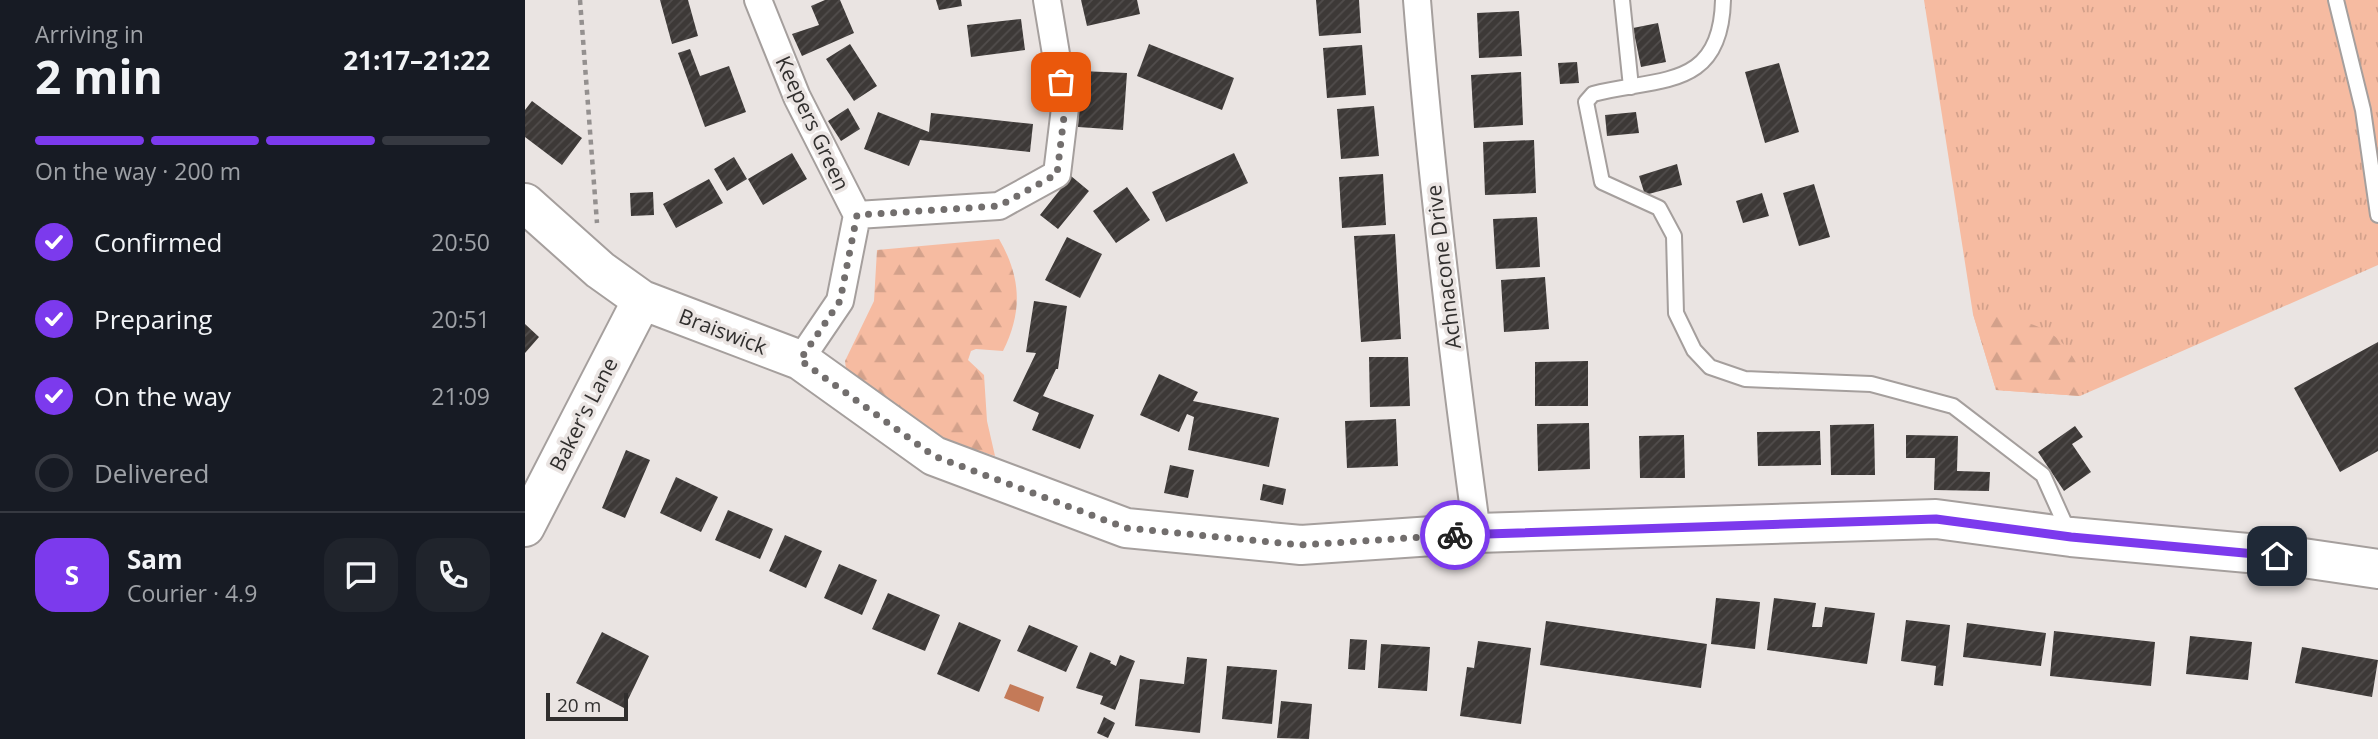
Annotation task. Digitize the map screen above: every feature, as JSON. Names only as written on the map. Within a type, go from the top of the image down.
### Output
[{"type":"main road","name":"Braiswick","points":[[525,203],[600,270],[642,300],[800,360],[934,456],[1126,528],[1301,545],[1477,533],[1936,519],[2071,537],[2303,558],[2378,569]]},
{"type":"main road","name":"Baker's Lane","points":[[525,527],[642,300]]},
{"type":"street","name":"Keepers Green","points":[[758,0],[797,97],[857,215],[840,301],[800,360]]},
{"type":"street","points":[[857,215],[999,206],[1057,174],[1065,108],[1048,0]]},
{"type":"street","name":"Achnacone Drive","points":[[1417,0],[1429,146],[1477,533]]},
{"type":"lane","points":[[1622,0],[1631,87]]},
{"type":"lane","points":[[1723,0],[1715,46],[1696,68],[1662,81],[1593,94],[1585,102],[1602,182],[1659,208],[1674,236],[1676,313],[1694,350],[1710,367],[1745,379],[1871,384],[1953,406],[2043,475],[2071,537]]},
{"type":"lane","points":[[2336,0],[2363,110],[2378,215]]},
{"type":"path","points":[[580,0],[600,270]]},
{"type":"green space","points":[[1924,0],[2378,0],[2378,265],[2080,396],[1996,390],[1973,314]]},
{"type":"green space","points":[[999,239],[1012,267],[1015,281],[1017,294],[1014,322],[1003,351],[976,349],[971,351],[968,360],[984,375],[987,421],[995,456],[922,433],[856,387],[846,369],[845,361],[874,301],[877,250]]},
{"type":"green space","points":[[1973,314],[2017,320],[2055,336],[2065,346],[2078,368],[2082,382],[2080,396],[1996,390]]},
{"type":"shaded area","points":[[1010,684],[1044,697],[1039,712],[1004,698]]},
{"type":"building","points":[[660,0],[688,0],[698,36],[672,44]]},
{"type":"building","points":[[825,0],[840,0],[854,33],[802,56],[792,34],[819,25],[811,6]]},
{"type":"building","points":[[936,0],[961,0],[962,6],[939,10]]},
{"type":"building","points":[[1081,0],[1137,0],[1140,14],[1087,26]]},
{"type":"building","points":[[1316,0],[1359,0],[1361,33],[1319,36]]},
{"type":"building","points":[[1519,11],[1522,56],[1479,58],[1477,13]]},
{"type":"building","points":[[1021,19],[1025,50],[971,57],[967,25]]},
{"type":"building","points":[[1658,23],[1666,62],[1641,67],[1633,28]]},
{"type":"building","points":[[850,44],[877,86],[854,101],[826,59]]},
{"type":"building","points":[[1149,44],[1234,78],[1222,110],[1137,76]]},
{"type":"building","points":[[1362,45],[1366,95],[1327,98],[1323,48]]},
{"type":"building","points":[[690,49],[700,76],[729,66],[746,112],[705,127],[678,53]]},
{"type":"building","points":[[1577,62],[1579,83],[1560,84],[1558,63]]},
{"type":"building","points":[[1779,63],[1799,132],[1765,143],[1745,72]]},
{"type":"building","points":[[1081,71],[1127,73],[1123,130],[1078,127]]},
{"type":"building","points":[[1521,72],[1523,125],[1474,128],[1471,75]]},
{"type":"building","points":[[532,101],[582,138],[562,165],[525,137],[525,110]]},
{"type":"building","points":[[1374,106],[1379,156],[1341,159],[1337,109]]},
{"type":"building","points":[[848,108],[860,129],[841,141],[828,121]]},
{"type":"building","points":[[878,112],[929,132],[931,113],[1033,124],[1030,152],[920,140],[909,166],[864,149]]},
{"type":"building","points":[[1636,112],[1639,133],[1607,136],[1605,115]]},
{"type":"building","points":[[1534,140],[1536,193],[1485,195],[1483,142]]},
{"type":"building","points":[[792,153],[807,179],[763,205],[748,179]]},
{"type":"building","points":[[1234,153],[1248,183],[1166,222],[1152,192]]},
{"type":"building","points":[[734,157],[747,179],[727,191],[714,169]]},
{"type":"building","points":[[1677,164],[1682,185],[1645,195],[1639,176]]},
{"type":"building","points":[[1383,174],[1386,225],[1342,228],[1339,177]]},
{"type":"building","points":[[1071,176],[1089,191],[1058,229],[1040,215]]},
{"type":"building","points":[[709,179],[723,203],[676,228],[663,204]]},
{"type":"building","points":[[1814,184],[1830,237],[1799,246],[1783,193]]},
{"type":"building","points":[[1127,187],[1150,220],[1116,243],[1093,211]]},
{"type":"building","points":[[653,192],[654,215],[631,216],[630,193]]},
{"type":"building","points":[[1762,193],[1769,216],[1743,223],[1736,201]]},
{"type":"building","points":[[1537,217],[1540,267],[1496,269],[1493,219]]},
{"type":"building","points":[[1395,234],[1401,339],[1361,342],[1354,236]]},
{"type":"building","points":[[1067,237],[1102,254],[1080,298],[1045,280]]},
{"type":"building","points":[[1545,277],[1549,329],[1504,332],[1501,280]]},
{"type":"building","points":[[1034,301],[1067,306],[1058,369],[1043,396],[1094,415],[1080,449],[1032,430],[1039,413],[1013,401],[1036,353],[1026,352]]},
{"type":"building","points":[[525,324],[539,337],[525,353]]},
{"type":"building","points":[[2378,342],[2378,451],[2340,472],[2294,388]]},
{"type":"building","points":[[1369,357],[1408,357],[1410,406],[1370,407]]},
{"type":"building","points":[[1588,361],[1588,406],[1535,406],[1535,362]]},
{"type":"building","points":[[1159,374],[1198,392],[1193,401],[1279,418],[1269,467],[1188,450],[1194,417],[1187,414],[1179,432],[1140,415]]},
{"type":"building","points":[[1396,419],[1398,466],[1347,468],[1345,421]]},
{"type":"building","points":[[1589,423],[1590,469],[1538,471],[1537,424]]},
{"type":"building","points":[[1874,424],[1875,475],[1831,475],[1830,425]]},
{"type":"building","points":[[2075,426],[2083,437],[2072,444],[2091,472],[2064,491],[2038,452]]},
{"type":"building","points":[[1820,431],[1821,465],[1758,466],[1757,432]]},
{"type":"building","points":[[1684,435],[1685,478],[1640,478],[1639,436]]},
{"type":"building","points":[[1906,435],[1958,436],[1957,471],[1990,472],[1989,491],[1934,490],[1935,458],[1906,458]]},
{"type":"building","points":[[626,450],[650,460],[625,518],[602,508]]},
{"type":"building","points":[[1170,465],[1194,470],[1188,498],[1164,493]]},
{"type":"building","points":[[676,477],[718,497],[701,532],[660,513]]},
{"type":"building","points":[[1263,484],[1286,489],[1283,505],[1260,500]]},
{"type":"building","points":[[728,510],[773,529],[760,559],[715,540]]},
{"type":"building","points":[[785,535],[822,551],[806,588],[769,571]]},
{"type":"building","points":[[839,564],[877,580],[862,615],[824,598]]},
{"type":"building","points":[[888,593],[940,615],[925,651],[872,629]]},
{"type":"building","points":[[1716,598],[1760,602],[1755,649],[1711,644]]},
{"type":"building","points":[[1774,598],[1816,603],[1812,627],[1822,627],[1825,607],[1875,613],[1867,664],[1767,650]]},
{"type":"building","points":[[1906,620],[1950,625],[1943,686],[1934,685],[1936,666],[1901,661]]},
{"type":"building","points":[[1546,621],[1707,644],[1701,688],[1540,665]]},
{"type":"building","points":[[959,622],[1001,640],[979,692],[937,674]]},
{"type":"building","points":[[1967,623],[2046,633],[2041,666],[1963,657]]},
{"type":"building","points":[[1029,625],[1078,646],[1066,672],[1017,651]]},
{"type":"building","points":[[2054,631],[2155,642],[2151,686],[2050,676]]},
{"type":"building","points":[[602,632],[649,656],[624,708],[576,683]]},
{"type":"building","points":[[2190,636],[2252,642],[2248,680],[2186,674]]},
{"type":"building","points":[[1350,639],[1367,640],[1365,670],[1348,669]]},
{"type":"building","points":[[1478,641],[1531,648],[1521,724],[1460,716],[1467,667],[1474,668]]},
{"type":"building","points":[[1381,644],[1430,647],[1427,691],[1378,688]]},
{"type":"building","points":[[2302,647],[2378,660],[2372,697],[2295,683]]},
{"type":"building","points":[[1090,652],[1116,666],[1120,655],[1135,661],[1115,710],[1100,704],[1103,696],[1076,688]]},
{"type":"building","points":[[1187,657],[1207,659],[1200,733],[1135,726],[1140,679],[1184,684]]},
{"type":"building","points":[[1227,666],[1277,670],[1272,724],[1222,719]]},
{"type":"building","points":[[1281,701],[1312,704],[1309,739],[1277,738]]},
{"type":"building","points":[[1104,717],[1115,723],[1108,738],[1097,733]]},
{"type":"way so far","points":[[1061,82],[1065,108],[1057,174],[999,206],[857,215],[840,301],[800,360],[934,456],[1126,528],[1301,545],[1455,535]]},
{"type":"route","points":[[1455,535],[1936,519],[2071,537],[2277,556]]}]
